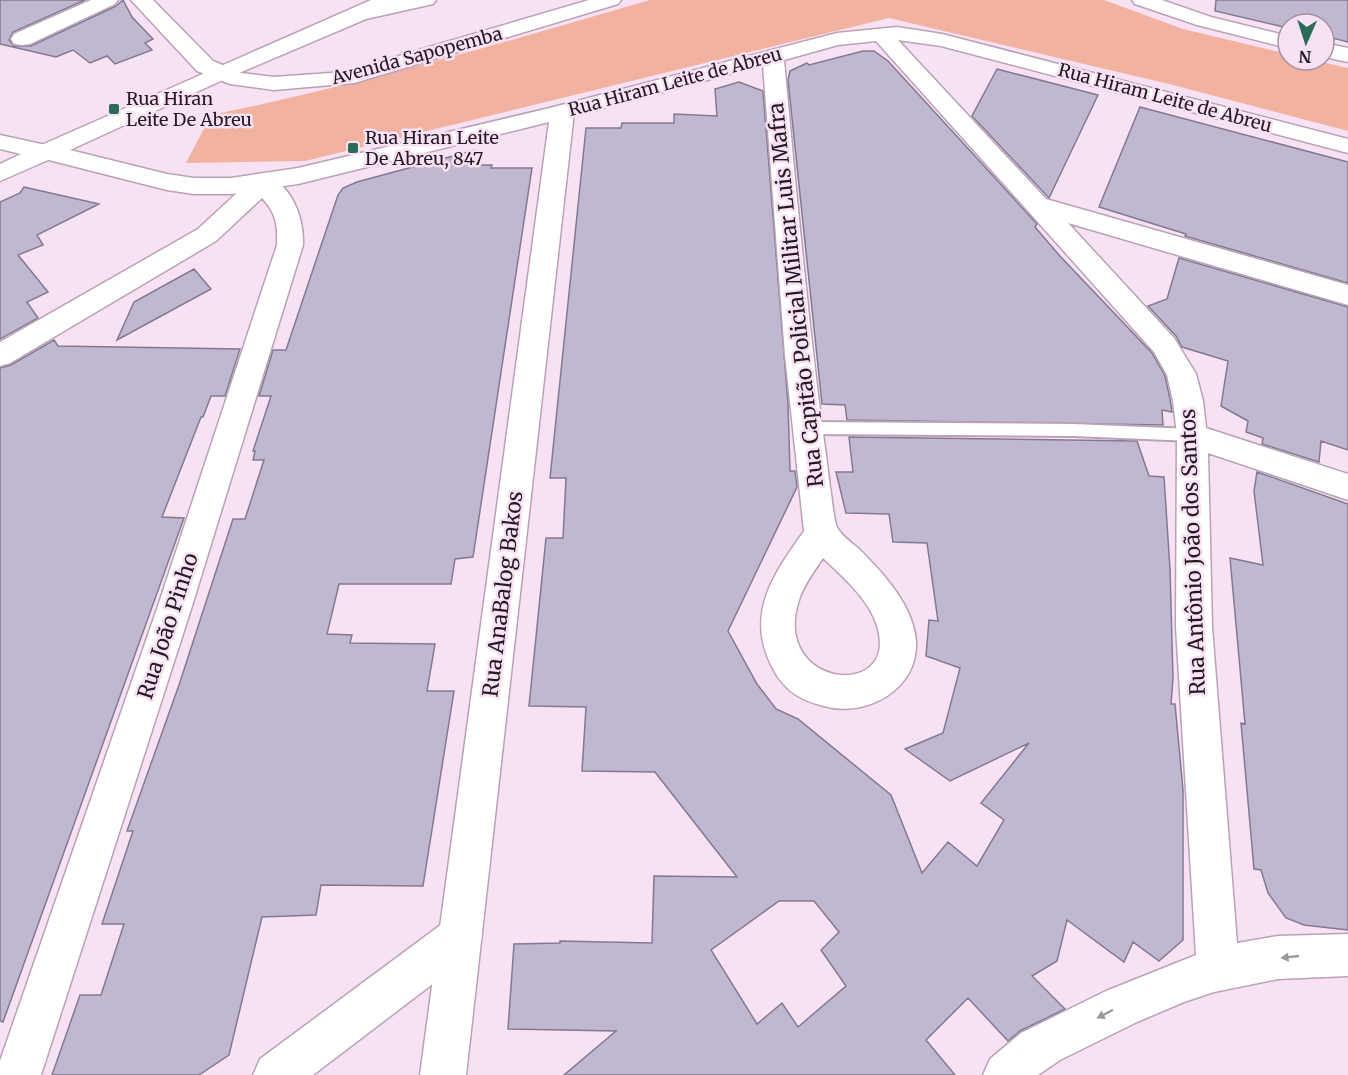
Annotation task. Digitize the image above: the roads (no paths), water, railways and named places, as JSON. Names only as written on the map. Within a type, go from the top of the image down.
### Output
[{"type":"street","points":[[22,39],[108,0]]},
{"type":"street","name":"Avenida Sapopemba","points":[[141,0],[205,66],[217,74],[270,83],[307,83],[346,78],[611,0]]},
{"type":"street","points":[[0,173],[217,74],[360,14],[386,0]]},
{"type":"street","points":[[360,14],[426,0]]},
{"type":"street","points":[[1142,0],[1204,21],[1276,39]]},
{"type":"street","name":"Rua Hiram Leite de Abreu","points":[[0,142],[167,182],[231,186],[263,183],[562,112],[837,39],[881,34],[915,35],[942,40],[1348,146]]},
{"type":"street","name":"Rua Antônio João dos Santos","points":[[881,34],[1164,345],[1181,374],[1188,401],[1192,435],[1194,627],[1218,968]]},
{"type":"street","name":"Rua Capitão Policial Militar Luis Mafra","points":[[773,56],[807,428],[821,534]]},
{"type":"street","name":"Rua AnaBalog Bakos","points":[[443,1075],[562,112]]},
{"type":"street","points":[[0,355],[207,235],[263,183]]},
{"type":"street","name":"Rua João Pinho","points":[[18,1075],[175,606],[290,245],[291,228],[288,210],[263,183]]},
{"type":"street","points":[[1036,205],[1348,295]]},
{"type":"street","points":[[1192,435],[1348,487]]},
{"type":"street","points":[[276,1075],[461,936]]},
{"type":"street","points":[[1006,1075],[1029,1054],[1142,995],[1218,968],[1276,958],[1321,954],[1348,955]]},
{"type":"lane","points":[[807,428],[1072,430],[1192,435]]},
{"type":"place","name":"Rua Hiran Leite De Abreu","points":[[114,109]]},
{"type":"place","name":"Rua Hiran Leite De Abreu, 847","points":[[353,148]]}]
